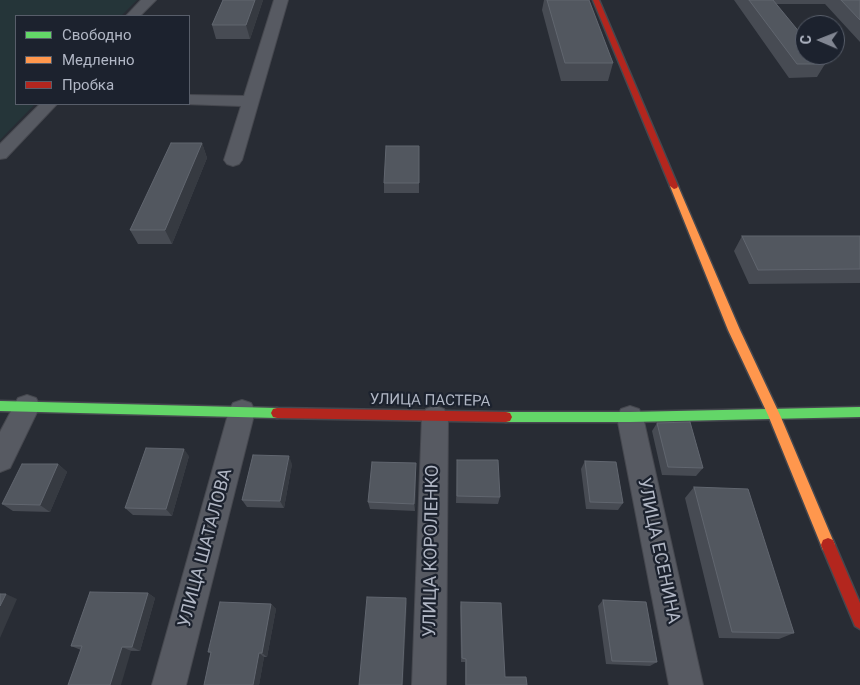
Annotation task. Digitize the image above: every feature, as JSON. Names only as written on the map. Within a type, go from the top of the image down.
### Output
[{"type":"street","points":[[134,15],[149,0]]},
{"type":"street","points":[[233,160],[281,0]]},
{"type":"street","points":[[596,0],[734,330],[774,415],[860,621]]},
{"type":"street","points":[[190,100],[251,101]]},
{"type":"street","points":[[0,154],[47,105]]},
{"type":"street","name":"УЛИЦА ПАСТЕРА","points":[[0,406],[435,417],[630,417],[860,412]]},
{"type":"street","points":[[0,460],[27,406]]},
{"type":"street","name":"УЛИЦА ШАТАЛОВА","points":[[170,685],[242,411]]},
{"type":"street","name":"УЛИЦА КОРОЛЕНКО","points":[[429,685],[435,417]]},
{"type":"street","name":"УЛИЦА ЕСЕНИНА","points":[[630,417],[686,685]]},
{"type":"shaded area","points":[[0,0],[137,0],[122,15],[15,15],[15,105],[34,105],[0,140]]},
{"type":"building","points":[[223,0],[255,0],[246,25],[212,25]]},
{"type":"building","points":[[547,0],[589,0],[613,63],[565,63]]},
{"type":"building","points":[[749,0],[773,0],[795,27],[795,61]]},
{"type":"building","points":[[841,0],[860,0],[860,20]]},
{"type":"building","points":[[171,143],[202,143],[165,230],[130,230]]},
{"type":"building","points":[[386,146],[419,146],[419,183],[384,183]]},
{"type":"building","points":[[742,236],[860,236],[860,269],[758,270]]},
{"type":"building","points":[[690,422],[703,468],[668,467],[657,423]]},
{"type":"building","points":[[146,448],[184,449],[166,509],[125,508]]},
{"type":"building","points":[[253,455],[289,456],[280,501],[242,500]]},
{"type":"building","points":[[457,460],[498,460],[500,497],[457,496]]},
{"type":"building","points":[[585,461],[616,462],[623,503],[590,502]]},
{"type":"building","points":[[372,462],[416,463],[414,504],[368,502]]},
{"type":"building","points":[[22,464],[58,464],[40,505],[2,504]]},
{"type":"building","points":[[694,487],[748,489],[794,633],[732,632]]},
{"type":"building","points":[[90,592],[148,593],[132,647],[122,647],[110,685],[68,685],[82,646],[71,646]]},
{"type":"building","points":[[0,594],[6,594],[0,606]]},
{"type":"building","points":[[367,597],[406,598],[402,685],[359,685]]},
{"type":"building","points":[[603,600],[646,602],[657,662],[612,661]]},
{"type":"building","points":[[220,602],[271,604],[262,653],[259,653],[253,685],[204,685],[211,652],[208,652]]},
{"type":"building","points":[[461,602],[501,603],[505,677],[526,677],[527,685],[466,685],[466,659],[462,658]]},
{"type":"traffic: fast","points":[[0,406],[277,413]]},
{"type":"traffic: fast","points":[[506,417],[630,417],[860,412]]},
{"type":"traffic: slow","points":[[674,186],[734,330],[774,415],[828,545]]},
{"type":"traffic: jam","points":[[596,0],[674,186]]},
{"type":"traffic: jam","points":[[277,413],[506,417]]},
{"type":"traffic: jam","points":[[828,545],[860,621]]}]
